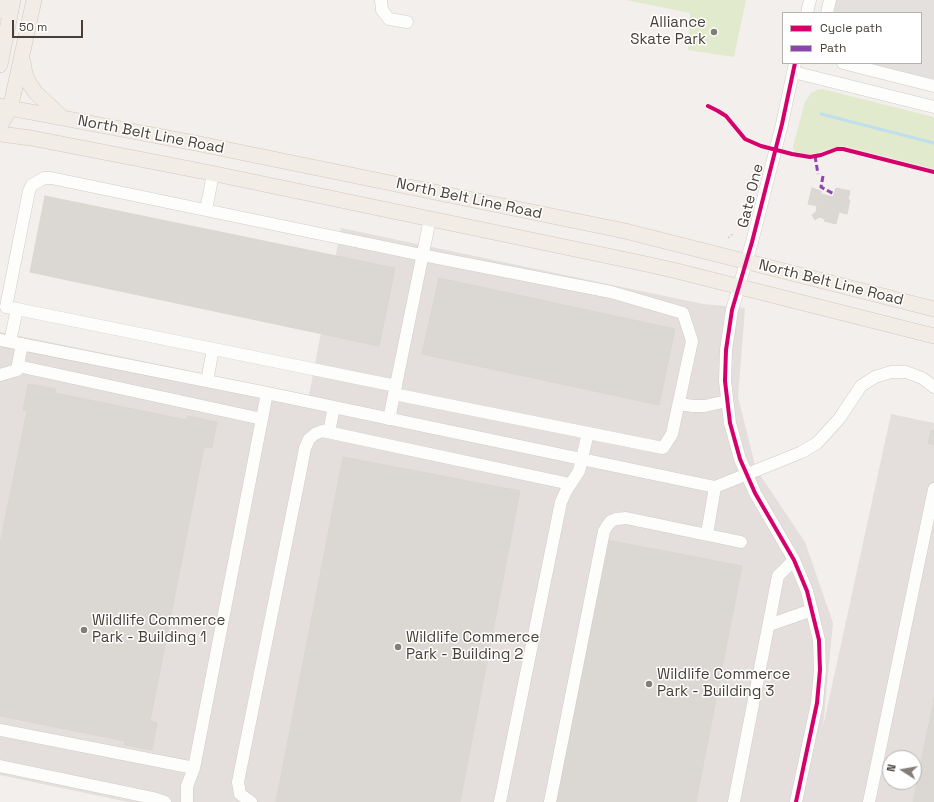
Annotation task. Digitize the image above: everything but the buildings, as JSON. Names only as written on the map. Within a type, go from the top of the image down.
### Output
[{"type":"main road","points":[[0,11],[2,0]]},
{"type":"main road","points":[[0,65],[13,0]]},
{"type":"main road","points":[[0,126],[22,56],[34,0]]},
{"type":"main road","points":[[22,56],[25,74],[29,84],[36,93],[64,118]]},
{"type":"main road","name":"North Belt Line Road","points":[[5,107],[200,144],[625,231],[934,308]]},
{"type":"main road","name":"North Belt Line Road","points":[[0,134],[213,174],[632,261],[934,336]]},
{"type":"street","points":[[381,0],[382,10],[389,19],[407,22]]},
{"type":"street","points":[[807,12],[810,0]]},
{"type":"street","points":[[827,12],[830,0]]},
{"type":"street","points":[[847,64],[934,86]]},
{"type":"street","points":[[794,67],[934,107]]},
{"type":"street","name":"Gate One","points":[[794,67],[780,130],[732,310],[726,350],[726,381],[730,423],[737,448],[755,493],[794,560],[807,591],[819,640],[820,670],[817,703],[796,802]]},
{"type":"street","points":[[206,210],[213,174]]},
{"type":"street","points":[[44,178],[51,178],[206,210],[422,255],[611,292],[683,313],[692,341],[672,434],[663,448],[588,433],[213,349],[6,307],[29,191],[32,185],[44,178]]},
{"type":"street","points":[[390,419],[430,219]]},
{"type":"street","points":[[17,309],[5,341],[267,393],[715,487],[802,452],[816,443],[839,420],[861,386],[875,377],[891,372],[906,372],[922,378],[934,387]]},
{"type":"street","points":[[0,375],[17,370],[22,344]]},
{"type":"street","points":[[207,381],[213,349]]},
{"type":"street","points":[[18,366],[262,419]]},
{"type":"street","points":[[187,802],[187,786],[194,768],[267,393]]},
{"type":"street","points":[[678,404],[705,406],[727,401]]},
{"type":"street","points":[[329,432],[334,407]]},
{"type":"street","points":[[251,802],[240,794],[238,782],[305,448],[309,439],[315,434],[329,432],[570,484]]},
{"type":"street","points":[[500,802],[561,502],[570,484],[579,471],[588,433]]},
{"type":"street","points":[[707,534],[715,487]]},
{"type":"street","points":[[869,802],[934,489]]},
{"type":"street","points":[[550,802],[604,531],[611,521],[626,518],[741,542]]},
{"type":"street","points":[[734,802],[778,576],[794,560]]},
{"type":"street","points":[[769,625],[812,610]]},
{"type":"street","points":[[0,730],[194,768]]},
{"type":"street","points":[[0,766],[153,798],[165,802]]},
{"type":"path","points":[[728,238],[733,234]]},
{"type":"shaded area","points":[[824,0],[934,0],[934,87],[835,64],[922,64],[922,12],[821,12]]},
{"type":"shaded area","points":[[341,228],[703,304],[745,308],[738,397],[756,469],[805,542],[833,623],[823,727],[891,414],[934,423],[934,802],[128,802],[0,775],[0,332],[309,395]]},
{"type":"green space","name":"Alliance Skate Park","points":[[626,0],[746,0],[734,57],[688,50],[690,13]]},
{"type":"green space","points":[[822,89],[934,117],[934,169],[843,146],[818,153],[807,154],[796,152],[793,149],[793,146],[805,102],[811,93]]},
{"type":"waterway","points":[[821,114],[934,143]]},
{"type":"marked path","points":[[815,156],[818,174]]},
{"type":"marked path","points":[[823,176],[821,187],[834,194]]},
{"type":"cycle path","points":[[795,64],[782,124],[752,242],[732,310],[726,350],[725,381],[730,423],[740,459],[755,493],[794,560],[807,591],[819,640],[820,670],[817,703],[796,802]]},
{"type":"cycle path","points":[[708,106],[726,116],[745,139],[761,146],[810,157],[821,155],[837,149],[843,149],[934,172]]},
{"type":"place","name":"Alliance Skate Park","points":[[714,32]]},
{"type":"place","name":"Wildlife Commerce Park - Building 1","points":[[84,630]]},
{"type":"place","name":"Wildlife Commerce Park - Building 2","points":[[398,647]]},
{"type":"place","name":"Wildlife Commerce Park - Building 3","points":[[649,684]]}]
